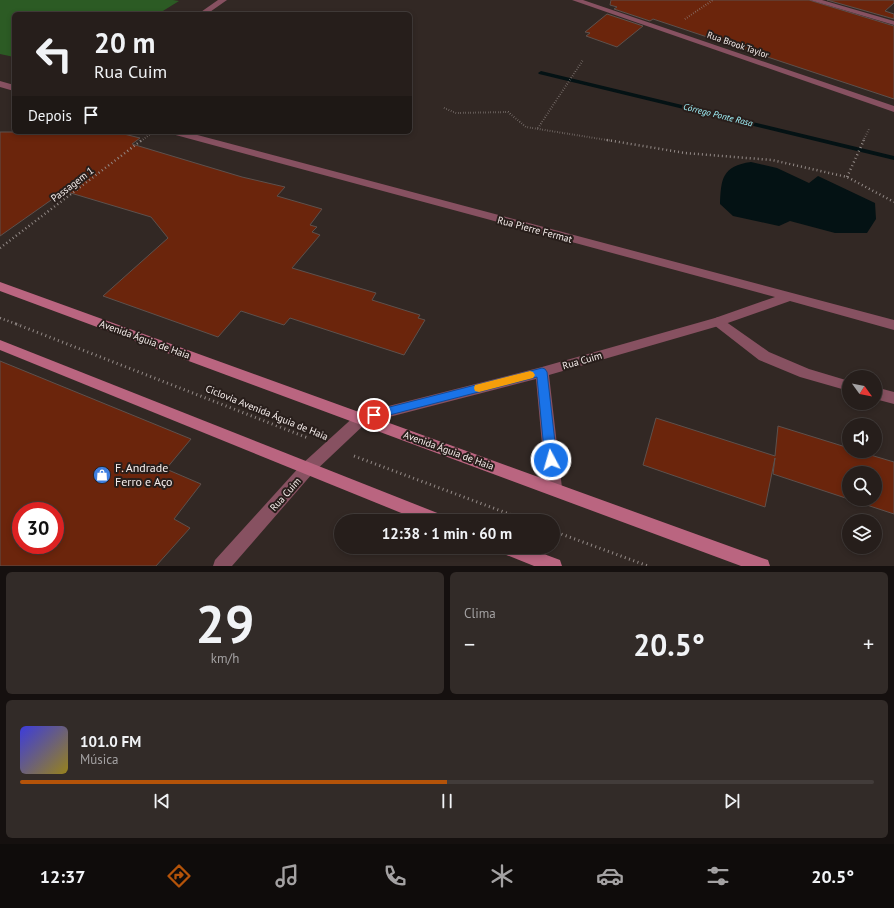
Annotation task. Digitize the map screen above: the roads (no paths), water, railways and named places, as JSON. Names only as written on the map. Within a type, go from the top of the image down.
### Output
[{"type":"main road","name":"Avenida Águia de Haia","points":[[0,286],[554,488],[762,566]]},
{"type":"main road","points":[[0,346],[421,514]]},
{"type":"main road","points":[[523,554],[554,566]]},
{"type":"street","points":[[205,12],[224,0]]},
{"type":"street","name":"Rua Brook Taylor","points":[[576,0],[894,109]]},
{"type":"street","points":[[814,0],[894,23]]},
{"type":"street","points":[[0,84],[12,87]]},
{"type":"street","name":"Rua Pierre Fermat","points":[[183,134],[894,325]]},
{"type":"street","name":"Rua Cuim","points":[[221,566],[307,469],[362,418],[542,372],[718,322],[789,297]]},
{"type":"street","points":[[718,322],[764,356],[805,372],[842,384]]},
{"type":"street","points":[[542,372],[554,488]]},
{"type":"street","points":[[882,395],[894,398]]},
{"type":"waterway","name":"Córrego Ponte Rasa","points":[[541,73],[894,158]]},
{"type":"place","name":"F. Andrade Ferro e Aço","points":[[102,475]]}]
